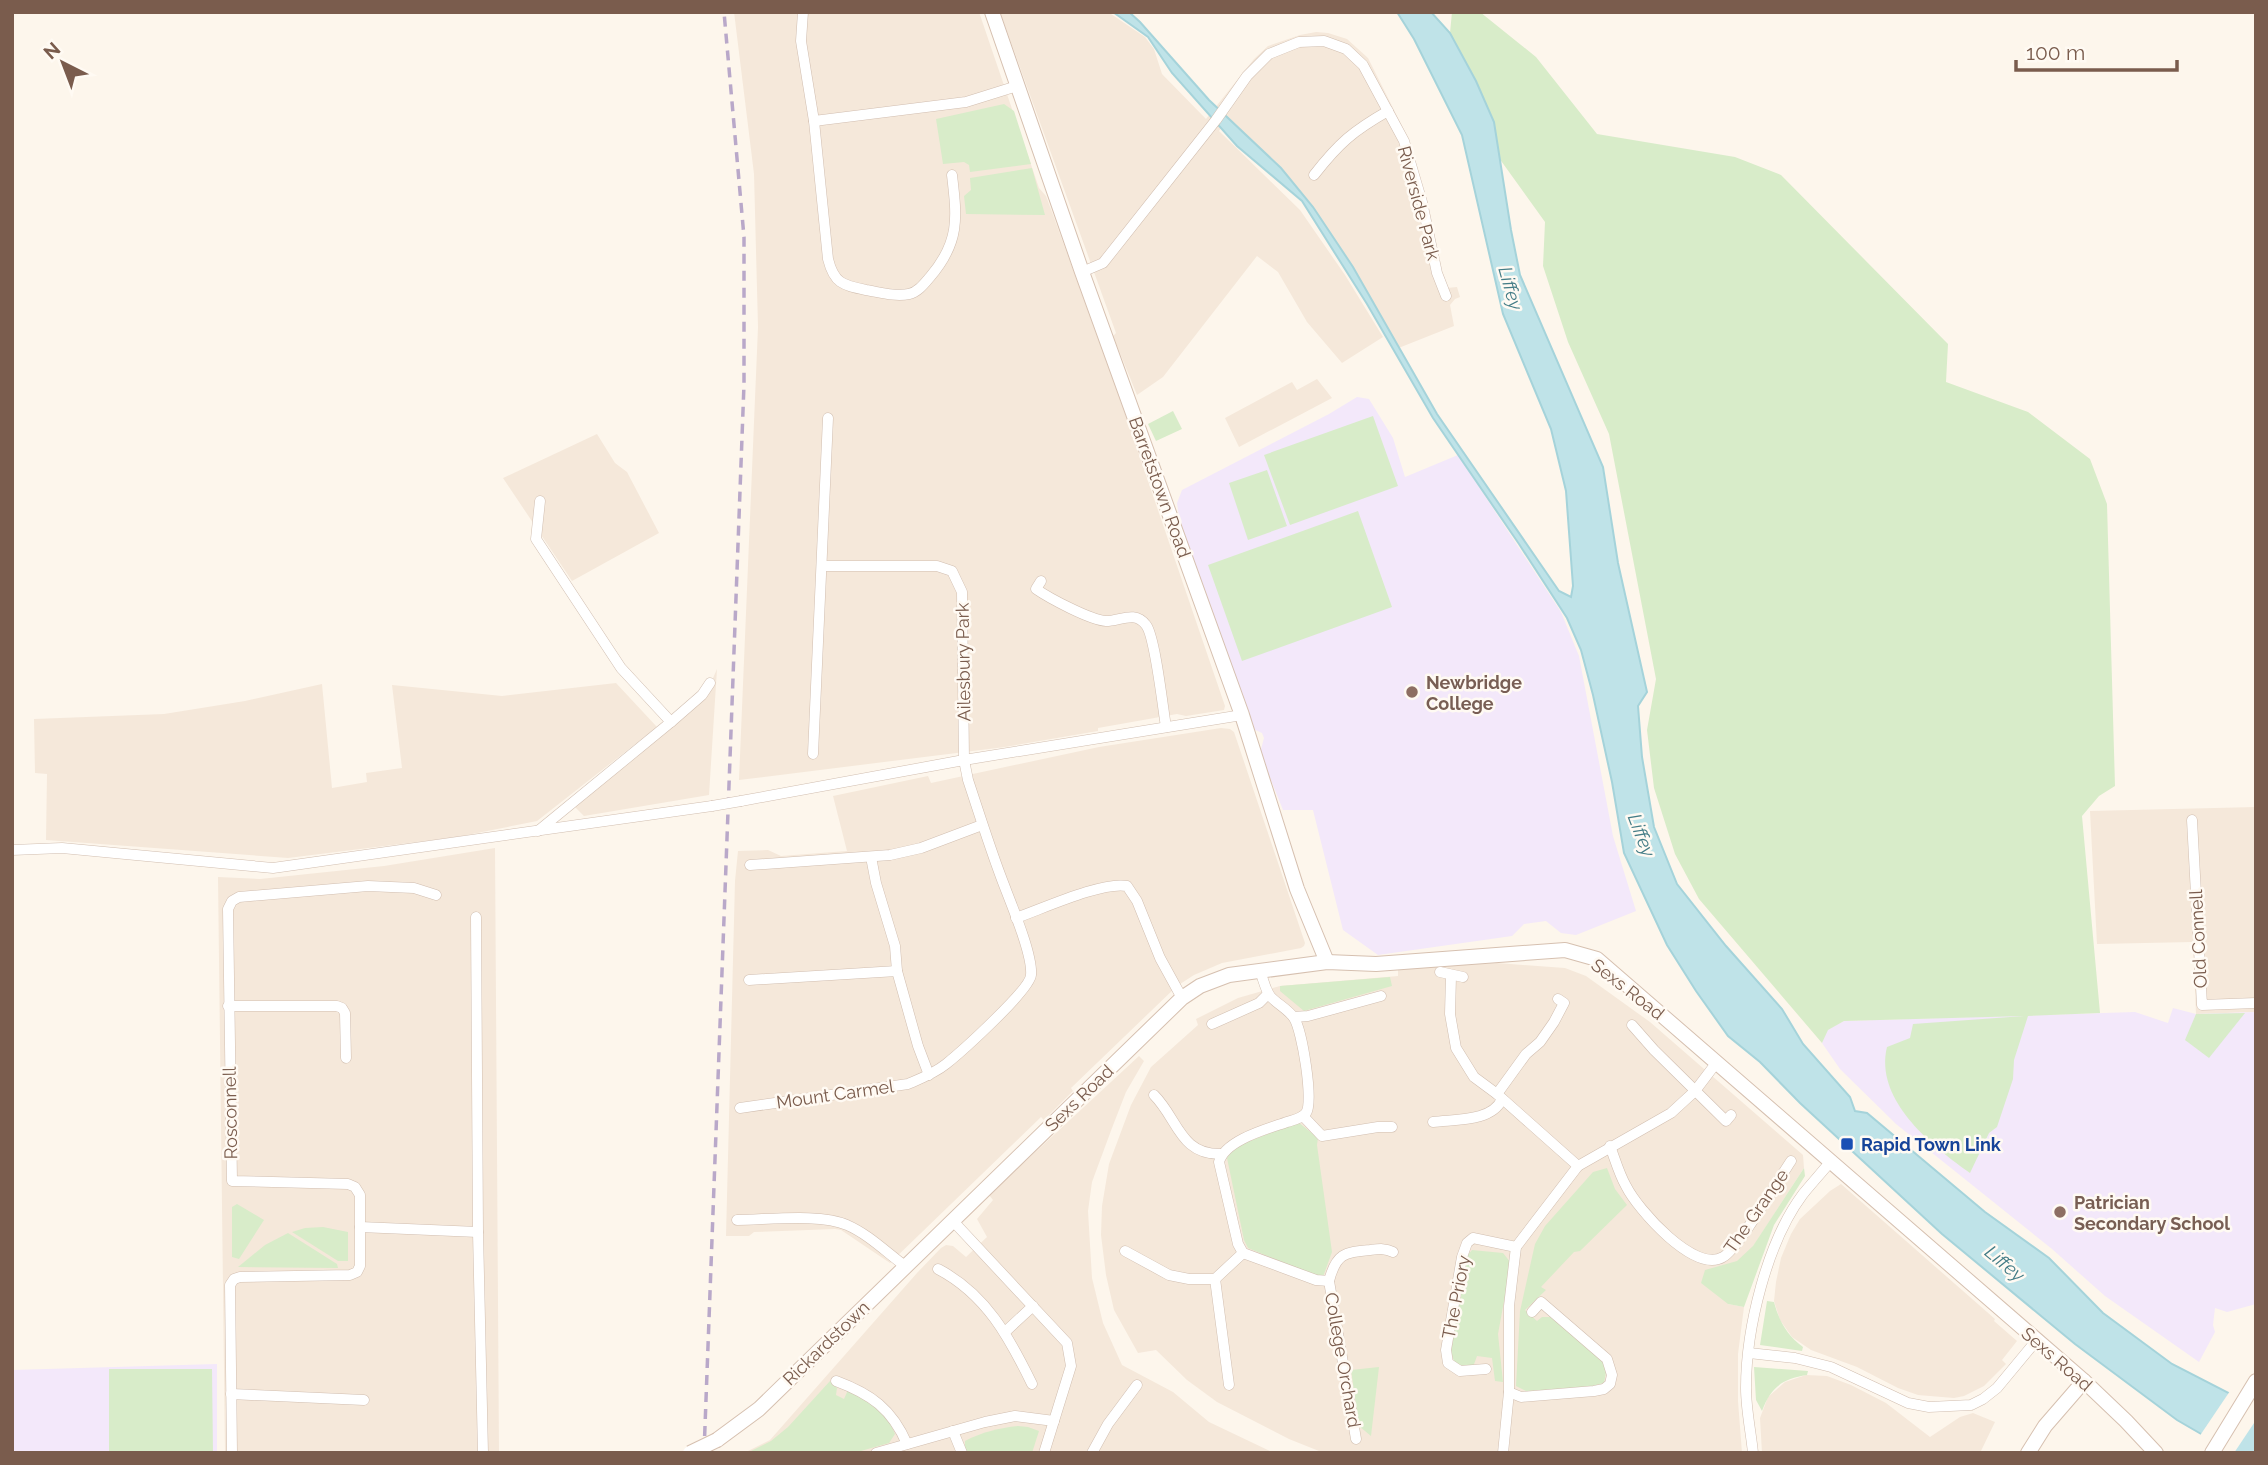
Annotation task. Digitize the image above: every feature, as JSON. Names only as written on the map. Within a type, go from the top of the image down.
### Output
[{"type":"street","points":[[803,12],[801,41],[814,121],[828,259],[832,274],[848,286],[895,295],[911,294],[920,288],[947,253],[953,235],[957,212],[952,175]]},
{"type":"street","name":"Barretstown Road","points":[[992,12],[1082,272],[1242,715],[1297,889],[1327,962]]},
{"type":"street","name":"Riverside Park","points":[[1082,272],[1102,263],[1216,120],[1247,76],[1269,54],[1298,42],[1324,41],[1346,49],[1363,65],[1404,141],[1422,202],[1437,273],[1446,296]]},
{"type":"street","points":[[814,121],[966,102],[1017,86]]},
{"type":"street","points":[[1314,175],[1335,148],[1353,132],[1388,111]]},
{"type":"street","points":[[813,754],[828,418]]},
{"type":"street","points":[[540,501],[537,539],[621,668],[671,722]]},
{"type":"street","name":"Ailesbury Park","points":[[822,566],[937,566],[952,571],[962,592],[964,760]]},
{"type":"street","points":[[1041,581],[1036,589],[1079,611],[1105,621],[1130,616],[1145,622],[1153,646],[1166,727]]},
{"type":"street","points":[[537,831],[671,722],[702,695],[710,683]]},
{"type":"street","points":[[12,850],[62,848],[273,868],[712,806],[964,760],[1242,715]]},
{"type":"street","name":"Mount Carmel","points":[[740,1108],[908,1084],[929,1075],[977,1037],[1029,982],[1030,963],[982,825],[964,760]]},
{"type":"street","name":"Old Connell","points":[[2193,820],[2202,1005],[2256,1003]]},
{"type":"street","points":[[750,865],[872,857],[921,848],[982,825]]},
{"type":"street","points":[[872,857],[876,883],[895,946],[897,971],[929,1075]]},
{"type":"street","points":[[1016,918],[1104,887],[1119,884],[1127,886],[1137,901],[1160,958],[1182,998]]},
{"type":"street","name":"Rosconnell","points":[[232,1453],[230,1285],[234,1279],[240,1277],[350,1275],[357,1272],[360,1266],[360,1195],[355,1187],[348,1184],[232,1181],[228,909],[232,901],[239,897],[368,886],[414,888],[436,895]]},
{"type":"street","points":[[476,917],[478,1232],[483,1453]]},
{"type":"street","name":"Sexs Road","points":[[953,1220],[1182,998],[1200,986],[1229,975],[1327,962],[1376,964],[1565,950],[1597,959],[2084,1381],[2156,1453]]},
{"type":"street","points":[[748,980],[897,971]]},
{"type":"street","points":[[1125,1251],[1169,1275],[1189,1279],[1214,1279],[1243,1253],[1238,1244],[1219,1162],[1221,1154],[1231,1145],[1303,1116],[1308,1109],[1309,1098],[1300,1031],[1294,1017],[1268,994],[1261,971]]},
{"type":"street","points":[[1440,972],[1463,977]]},
{"type":"street","points":[[1451,976],[1450,1014],[1456,1048],[1474,1077],[1578,1166]]},
{"type":"street","points":[[1212,1024],[1259,1003],[1268,994]]},
{"type":"street","points":[[1294,1017],[1308,1016],[1381,996]]},
{"type":"street","points":[[1433,1122],[1465,1113],[1483,1116],[1494,1111],[1511,1073],[1554,1023],[1563,1003],[1558,999]]},
{"type":"street","points":[[228,1006],[342,1008],[345,1013],[345,1058]]},
{"type":"street","points":[[1632,1025],[1642,1031],[1695,1091],[1726,1121],[1731,1115]]},
{"type":"street","points":[[1503,1453],[1509,1392],[1508,1315],[1516,1247],[1578,1166],[1671,1113],[1695,1091],[1717,1062]]},
{"type":"street","points":[[1154,1095],[1163,1104],[1184,1139],[1199,1151],[1221,1154]]},
{"type":"street","points":[[1303,1116],[1322,1136],[1378,1126],[1392,1127]]},
{"type":"street","name":"The Grange","points":[[1610,1146],[1626,1186],[1641,1208],[1682,1249],[1704,1260],[1714,1261],[1726,1256],[1783,1183],[1791,1161]]},
{"type":"street","points":[[1753,1453],[1746,1389],[1753,1320],[1778,1239],[1802,1195],[1831,1161]]},
{"type":"street","points":[[737,1220],[826,1219],[845,1224],[864,1234],[905,1266]]},
{"type":"street","points":[[953,1220],[1067,1343],[1070,1366],[1044,1453]]},
{"type":"street","name":"Rickardstown","points":[[691,1453],[717,1440],[759,1409],[953,1220]]},
{"type":"street","points":[[360,1227],[478,1232]]},
{"type":"street","name":"The Priory","points":[[1486,1369],[1460,1371],[1448,1363],[1446,1350],[1462,1257],[1467,1243],[1473,1238],[1516,1247]]},
{"type":"street","name":"College Orchard","points":[[1356,1439],[1329,1281],[1333,1266],[1341,1256],[1353,1251],[1385,1248],[1393,1252]]},
{"type":"street","name":"College Orchard","points":[[1243,1253],[1316,1280],[1329,1281]]},
{"type":"street","points":[[938,1269],[957,1279],[988,1309],[1011,1340],[1032,1384]]},
{"type":"street","points":[[1214,1279],[1229,1385]]},
{"type":"street","points":[[1509,1392],[1521,1397],[1604,1390],[1610,1384],[1612,1375],[1607,1359],[1541,1302],[1532,1312]]},
{"type":"street","points":[[1005,1332],[1033,1306]]},
{"type":"street","points":[[1749,1353],[1795,1358],[1831,1367],[1908,1403],[1929,1407],[1971,1405],[1983,1399],[1997,1388],[2036,1341]]},
{"type":"street","points":[[836,1381],[857,1388],[875,1399],[892,1417],[908,1444]]},
{"type":"street","points":[[2028,1453],[2045,1426],[2084,1381]]},
{"type":"street","points":[[2212,1453],[2255,1384]]},
{"type":"street","points":[[1092,1453],[1108,1424],[1137,1385]]},
{"type":"street","points":[[231,1394],[364,1400]]},
{"type":"street","points":[[876,1453],[1015,1416],[1054,1421]]},
{"type":"street","points":[[953,1431],[962,1453]]},
{"type":"shaded area","points":[[734,12],[979,12],[1039,188],[1046,196],[1121,402],[1225,706],[1224,710],[1186,716],[1177,714],[1005,747],[739,780],[758,327],[754,174]]},
{"type":"shaded area","points":[[1000,12],[1108,12],[1145,37],[1154,49],[1162,74],[1206,119],[1254,59],[1268,46],[1316,32],[1347,39],[1368,58],[1405,132],[1440,273],[1447,288],[1457,287],[1460,297],[1450,305],[1454,326],[1396,349],[1310,207],[1224,123],[1219,131],[1300,210],[1345,275],[1383,337],[1342,363],[1307,322],[1278,272],[1257,256],[1163,377],[1137,395],[1113,336],[1116,333]]},
{"type":"shaded area","points":[[1317,379],[1332,398],[1239,447],[1225,418],[1292,382],[1297,390]]},
{"type":"shaded area","name":"Newbridge College","points":[[1357,397],[1369,399],[1393,438],[1405,477],[1458,455],[1561,612],[1579,656],[1613,836],[1636,911],[1576,935],[1561,933],[1546,921],[1524,924],[1512,936],[1378,955],[1343,930],[1313,810],[1283,810],[1260,753],[1264,738],[1262,733],[1251,728],[1179,517],[1177,503],[1182,490]]},
{"type":"shaded area","points":[[597,434],[615,463],[627,472],[659,533],[572,581],[503,478]]},
{"type":"shaded area","points":[[717,669],[709,795],[584,816],[573,805],[707,692]]},
{"type":"shaded area","points":[[616,683],[657,727],[537,821],[457,837],[288,858],[46,840],[47,774],[35,773],[34,719],[164,714],[245,701],[322,684],[332,788],[367,782],[366,773],[402,768],[392,685],[502,696]]},
{"type":"shaded area","points":[[1221,728],[1234,732],[1304,946],[1222,963],[1177,986],[1071,1088],[1073,1091],[1044,1120],[1041,1117],[890,1263],[841,1230],[835,1229],[754,1232],[749,1236],[726,1236],[738,851],[768,850],[781,856],[847,851],[833,796],[928,776],[931,783],[1099,747]]},
{"type":"shaded area","points":[[2256,807],[2256,1012],[2196,1014],[2193,942],[2097,944],[2090,811]]},
{"type":"shaded area","points":[[495,848],[499,1453],[225,1453],[218,877],[260,879],[384,866]]},
{"type":"shaded area","points":[[1497,963],[1565,968],[1586,976],[1650,1022],[1803,1155],[1804,1168],[1743,1262],[1728,1304],[1744,1307],[1738,1354],[1742,1453],[1324,1453],[1289,1439],[1217,1402],[1187,1380],[1156,1350],[1138,1353],[1114,1310],[1101,1235],[1102,1206],[1109,1164],[1131,1105],[1151,1067],[1198,1025],[1196,1019],[1238,998],[1280,986],[1398,976],[1398,968]]},
{"type":"shaded area","name":"Patrician Secondary School","points":[[2173,1008],[2196,1014],[2256,1012],[2256,1304],[2227,1312],[2215,1308],[2215,1332],[2199,1362],[2105,1296],[2052,1249],[1896,1124],[1840,1069],[1822,1043],[1827,1030],[1844,1021],[2135,1012],[2168,1023]]},
{"type":"shaded area","points":[[1139,1056],[1144,1061],[1126,1092],[1112,1128],[1092,1182],[1088,1211],[1092,1278],[1103,1323],[1122,1365],[1173,1392],[1209,1422],[1274,1453],[744,1453],[770,1440],[941,1248],[946,1245],[953,1246],[966,1257],[987,1237],[977,1219],[993,1200],[989,1195]]},
{"type":"shaded area","points":[[1841,1184],[2017,1341],[2002,1360],[2006,1364],[1984,1386],[1954,1398],[1918,1395],[1857,1367],[1811,1350],[1792,1337],[1780,1320],[1774,1301],[1781,1258],[1800,1219]]},
{"type":"shaded area","points":[[217,1364],[217,1453],[12,1453],[12,1370]]},
{"type":"shaded area","points":[[1806,1375],[1827,1376],[1851,1385],[1886,1403],[1930,1437],[1960,1417],[1973,1413],[1995,1422],[1980,1453],[1762,1453],[1760,1418],[1768,1397],[1785,1382]]},
{"type":"green space","points":[[1452,12],[1480,12],[1536,57],[1597,134],[1735,157],[1781,175],[1948,344],[1946,382],[2028,412],[2090,459],[2107,504],[2115,786],[2099,796],[2082,816],[2100,1013],[2028,1016],[2014,1060],[2013,1079],[1997,1127],[1989,1133],[1970,1173],[1939,1149],[1909,1120],[1889,1085],[1885,1067],[1887,1047],[1910,1038],[1913,1024],[2024,1016],[1844,1021],[1828,1030],[1822,1043],[1699,899],[1675,854],[1654,788],[1647,730],[1656,679],[1609,434],[1568,342],[1543,266],[1545,222],[1499,158],[1494,122],[1476,80],[1450,33]]},
{"type":"green space","points":[[1004,104],[1014,111],[1031,164],[970,172],[969,165],[964,162],[943,164],[936,119]]},
{"type":"green space","points":[[1032,168],[1045,215],[966,214],[964,196],[971,190],[970,178]]},
{"type":"green space","points":[[1173,411],[1182,429],[1156,441],[1148,424]]},
{"type":"green space","points":[[1373,416],[1398,486],[1290,525],[1264,455]]},
{"type":"green space","points":[[1267,470],[1287,526],[1248,540],[1229,483]]},
{"type":"green space","points":[[1358,511],[1392,607],[1242,661],[1208,565]]},
{"type":"green space","points":[[1390,977],[1392,986],[1304,1011],[1280,991],[1280,986]]},
{"type":"green space","points":[[2245,1013],[2209,1058],[2185,1040],[2196,1014]]},
{"type":"green space","points":[[1298,1122],[1318,1138],[1332,1252],[1323,1277],[1248,1248],[1227,1158],[1235,1147]]},
{"type":"green space","points":[[1607,1168],[1615,1189],[1627,1205],[1580,1251],[1574,1252],[1541,1287],[1546,1290],[1525,1310],[1537,1321],[1542,1317],[1553,1317],[1603,1361],[1606,1372],[1604,1383],[1588,1387],[1526,1391],[1516,1386],[1520,1311],[1535,1244],[1545,1226],[1593,1172]]},
{"type":"green space","points":[[1804,1168],[1805,1176],[1774,1225],[1744,1307],[1728,1304],[1701,1283],[1705,1270],[1737,1261],[1753,1246]]},
{"type":"green space","points":[[237,1204],[264,1220],[239,1259],[232,1257],[232,1207]]},
{"type":"green space","points":[[323,1227],[348,1232],[348,1261],[338,1261],[292,1232]]},
{"type":"green space","points":[[288,1233],[337,1264],[338,1268],[238,1267],[265,1245]]},
{"type":"green space","points":[[1472,1250],[1503,1253],[1511,1263],[1498,1334],[1503,1382],[1495,1381],[1492,1358],[1477,1356],[1473,1367],[1458,1366],[1451,1351],[1467,1256]]},
{"type":"green space","points":[[1767,1301],[1774,1302],[1784,1327],[1803,1347],[1802,1351],[1760,1345]]},
{"type":"green space","points":[[1379,1367],[1371,1436],[1359,1426],[1351,1370]]},
{"type":"green space","points":[[1754,1367],[1808,1371],[1807,1375],[1778,1386],[1769,1396],[1762,1411],[1756,1400]]},
{"type":"green space","points":[[109,1369],[212,1369],[213,1453],[109,1453]]},
{"type":"green space","points":[[830,1381],[837,1388],[836,1395],[844,1399],[848,1390],[862,1395],[876,1406],[895,1434],[889,1443],[854,1453],[747,1453],[771,1441],[788,1427]]},
{"type":"green space","points":[[1018,1426],[1039,1431],[1032,1453],[965,1451],[965,1441],[971,1438]]},
{"type":"water","name":"Liffey","points":[[1113,12],[1129,12],[1140,22],[1209,100],[1281,168],[1313,207],[1353,267],[1437,414],[1559,591],[1571,597],[1573,586],[1566,491],[1551,429],[1503,314],[1462,135],[1414,39],[1397,12],[1431,12],[1450,33],[1494,122],[1520,275],[1603,467],[1618,563],[1647,692],[1638,706],[1642,757],[1654,827],[1677,884],[1726,946],[1782,1009],[1803,1044],[1850,1097],[1855,1111],[1867,1113],[1985,1212],[2049,1258],[2103,1313],[2172,1364],[2256,1407],[2256,1453],[2234,1453],[2177,1420],[2075,1344],[1942,1234],[1800,1103],[1760,1062],[1728,1036],[1667,945],[1624,853],[1593,695],[1581,650],[1567,618],[1433,418],[1367,304],[1302,201],[1237,146],[1172,73],[1148,37]]},
{"type":"pier","points":[[2230,1391],[2256,1403],[2256,1420],[2234,1453],[2227,1453],[2199,1437]]},
{"type":"railway","points":[[704,1453],[744,384],[744,237],[724,12]]},
{"type":"place","name":"Newbridge College","points":[[1412,692]]},
{"type":"place","name":"Rapid Town Link","points":[[1847,1144]]},
{"type":"place","name":"Patrician Secondary School","points":[[2060,1212]]}]
